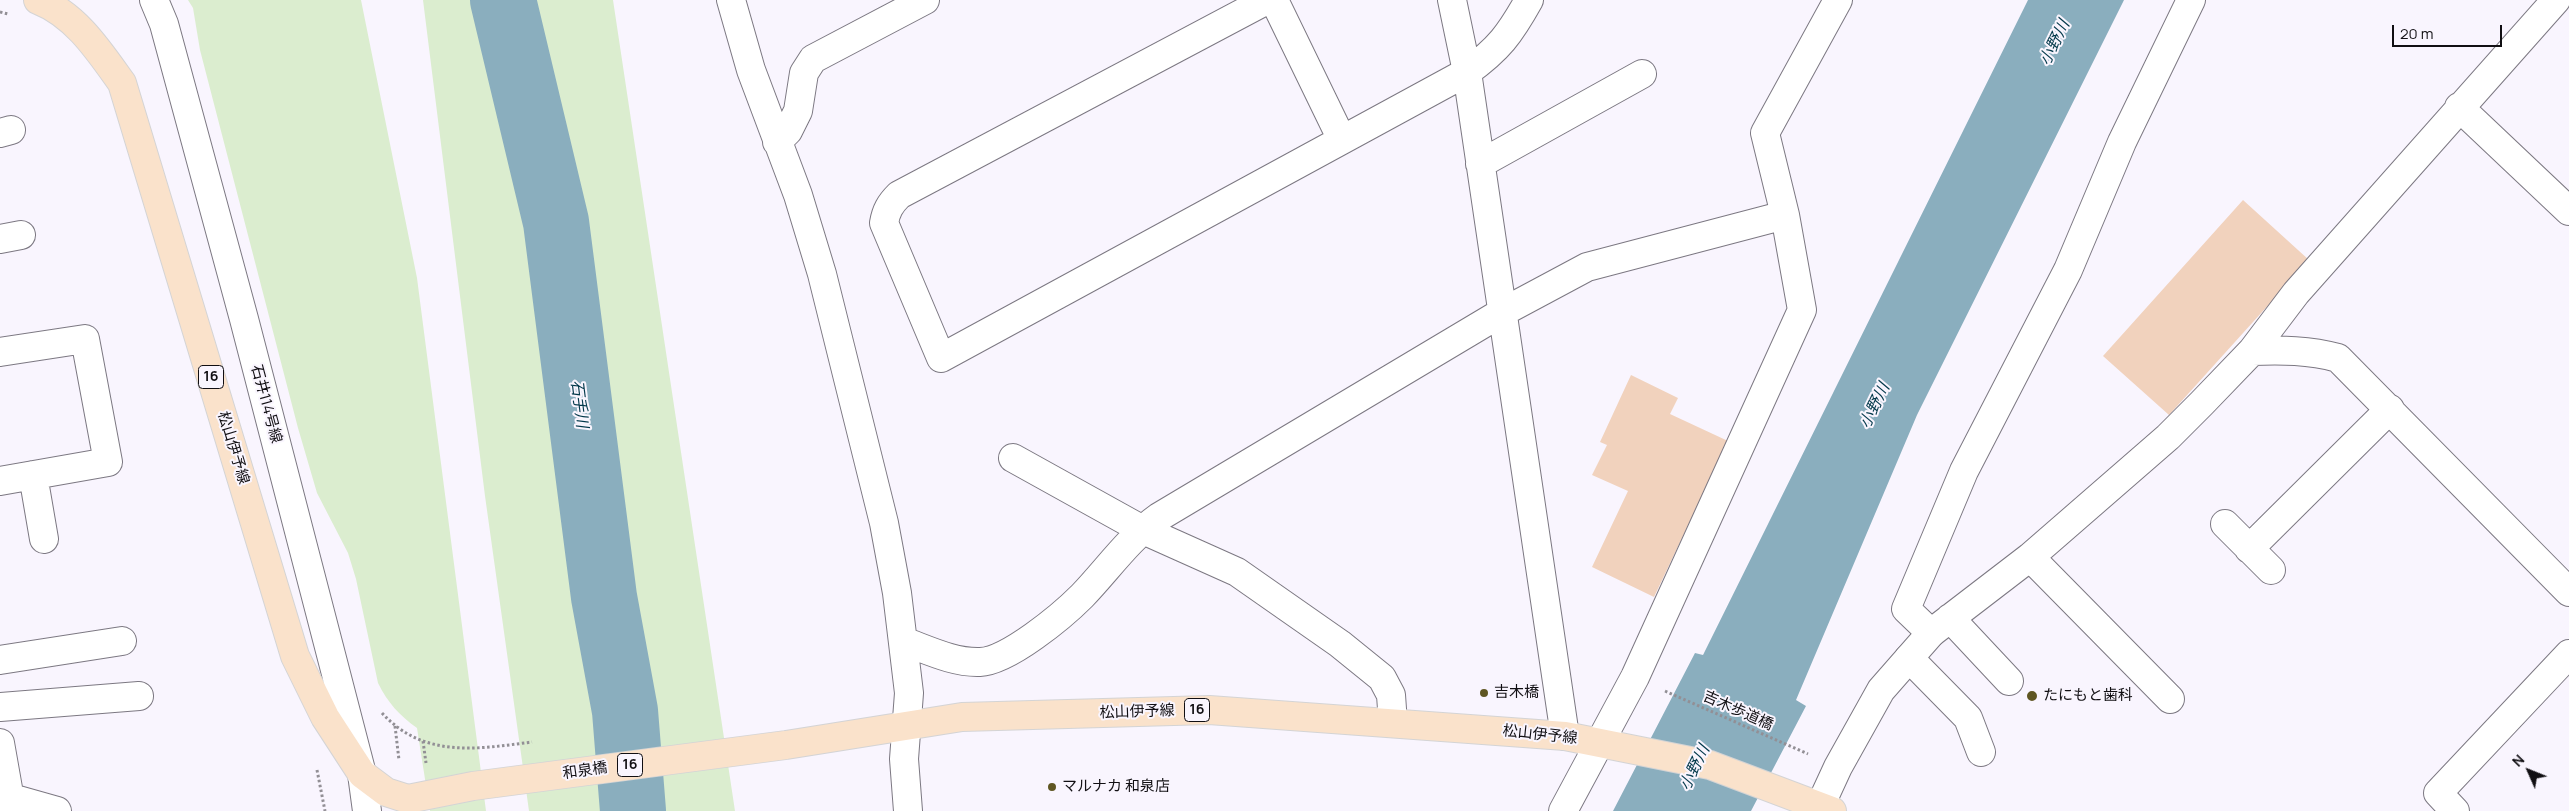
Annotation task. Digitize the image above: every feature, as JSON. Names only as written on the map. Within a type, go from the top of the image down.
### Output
[{"type":"main road","name":"松山伊予線","points":[[38,0],[55,7],[91,40],[122,84],[295,656],[325,717],[362,774],[386,792],[408,799],[474,786]]},
{"type":"main road","name":"松山伊予線","points":[[786,744],[962,717],[1208,710],[1565,736],[1604,743]]},
{"type":"main road","name":"16","points":[[1604,743],[1710,766],[1819,807]]},
{"type":"main road","name":"和泉橋","points":[[474,786],[786,744]]},
{"type":"street","name":"石井114号線","points":[[154,0],[164,24],[244,319],[362,774],[367,811]]},
{"type":"street","points":[[731,0],[751,70],[798,195],[822,274],[884,523],[897,592],[909,693],[904,759],[908,811]]},
{"type":"street","points":[[777,142],[788,131],[798,111],[804,73],[813,60],[925,0]]},
{"type":"street","points":[[1267,0],[899,195],[890,204],[885,213],[884,224],[941,358],[1467,72],[1492,54],[1511,32],[1528,0]]},
{"type":"street","points":[[1274,0],[1342,140]]},
{"type":"street","points":[[1452,0],[1467,72],[1565,736]]},
{"type":"street","points":[[1562,811],[1604,743],[1802,310],[1786,215],[1765,132],[1838,0]]},
{"type":"street","points":[[2009,681],[1941,626],[1906,609],[1964,470],[2068,270],[2122,142],[2190,0]]},
{"type":"street","points":[[1819,807],[1838,767],[1881,690],[1909,658],[1941,626],[2030,557],[2168,437],[2252,351],[2296,293],[2460,107],[2545,4]]},
{"type":"street","points":[[1480,164],[1642,74]]},
{"type":"street","points":[[2460,107],[2569,211]]},
{"type":"street","points":[[903,641],[956,660],[982,662],[1007,654],[1081,597],[1141,530],[1502,313],[1587,267],[1786,215]]},
{"type":"street","points":[[0,352],[85,338],[108,462],[0,481]]},
{"type":"street","points":[[2252,351],[2295,350],[2317,352],[2338,358],[2569,592]]},
{"type":"street","points":[[2249,549],[2390,409]]},
{"type":"street","points":[[1013,458],[1141,530],[1237,572],[1340,644],[1382,678],[1391,695],[1393,723]]},
{"type":"street","points":[[33,475],[44,539]]},
{"type":"street","points":[[2225,524],[2270,570]]},
{"type":"street","points":[[2030,557],[2170,699]]},
{"type":"street","points":[[0,660],[122,641]]},
{"type":"street","points":[[2454,811],[2438,793],[2569,654]]},
{"type":"street","points":[[1909,658],[1968,718],[1981,752]]},
{"type":"street","points":[[0,707],[139,696]]},
{"type":"street","points":[[0,743],[8,802],[57,811]]},
{"type":"street","points":[[355,811],[362,774]]},
{"type":"path","name":"吉木歩道橋","points":[[1661,689],[1816,758]]},
{"type":"path","points":[[423,742],[450,748],[471,749]]},
{"type":"green space","points":[[188,0],[361,0],[417,278],[486,811],[430,811],[417,728],[394,708],[378,683],[356,579],[348,553],[317,493],[298,428],[200,50],[193,8]]},
{"type":"green space","points":[[423,0],[613,0],[735,811],[529,811],[485,496]]},
{"type":"water","name":"小野川","points":[[2028,0],[2124,0],[1917,415],[1796,700],[1806,706],[1751,811],[1613,811],[1695,653],[1703,655]]},
{"type":"building","points":[[2243,200],[2309,260],[2169,415],[2103,356]]},
{"type":"building","points":[[1631,375],[1678,398],[1670,414],[1728,441],[1654,597],[1592,567],[1628,491],[1592,475],[1607,445],[1600,442]]},
{"type":"waterway","name":"石手川","points":[[503,0],[556,222],[604,597],[625,711],[633,811]]},
{"type":"place","name":"吉木橋","points":[[1484,693]]},
{"type":"place","name":"たにもと歯科","points":[[2032,696]]},
{"type":"place","name":"マルナカ 和泉店","points":[[1052,787]]}]
